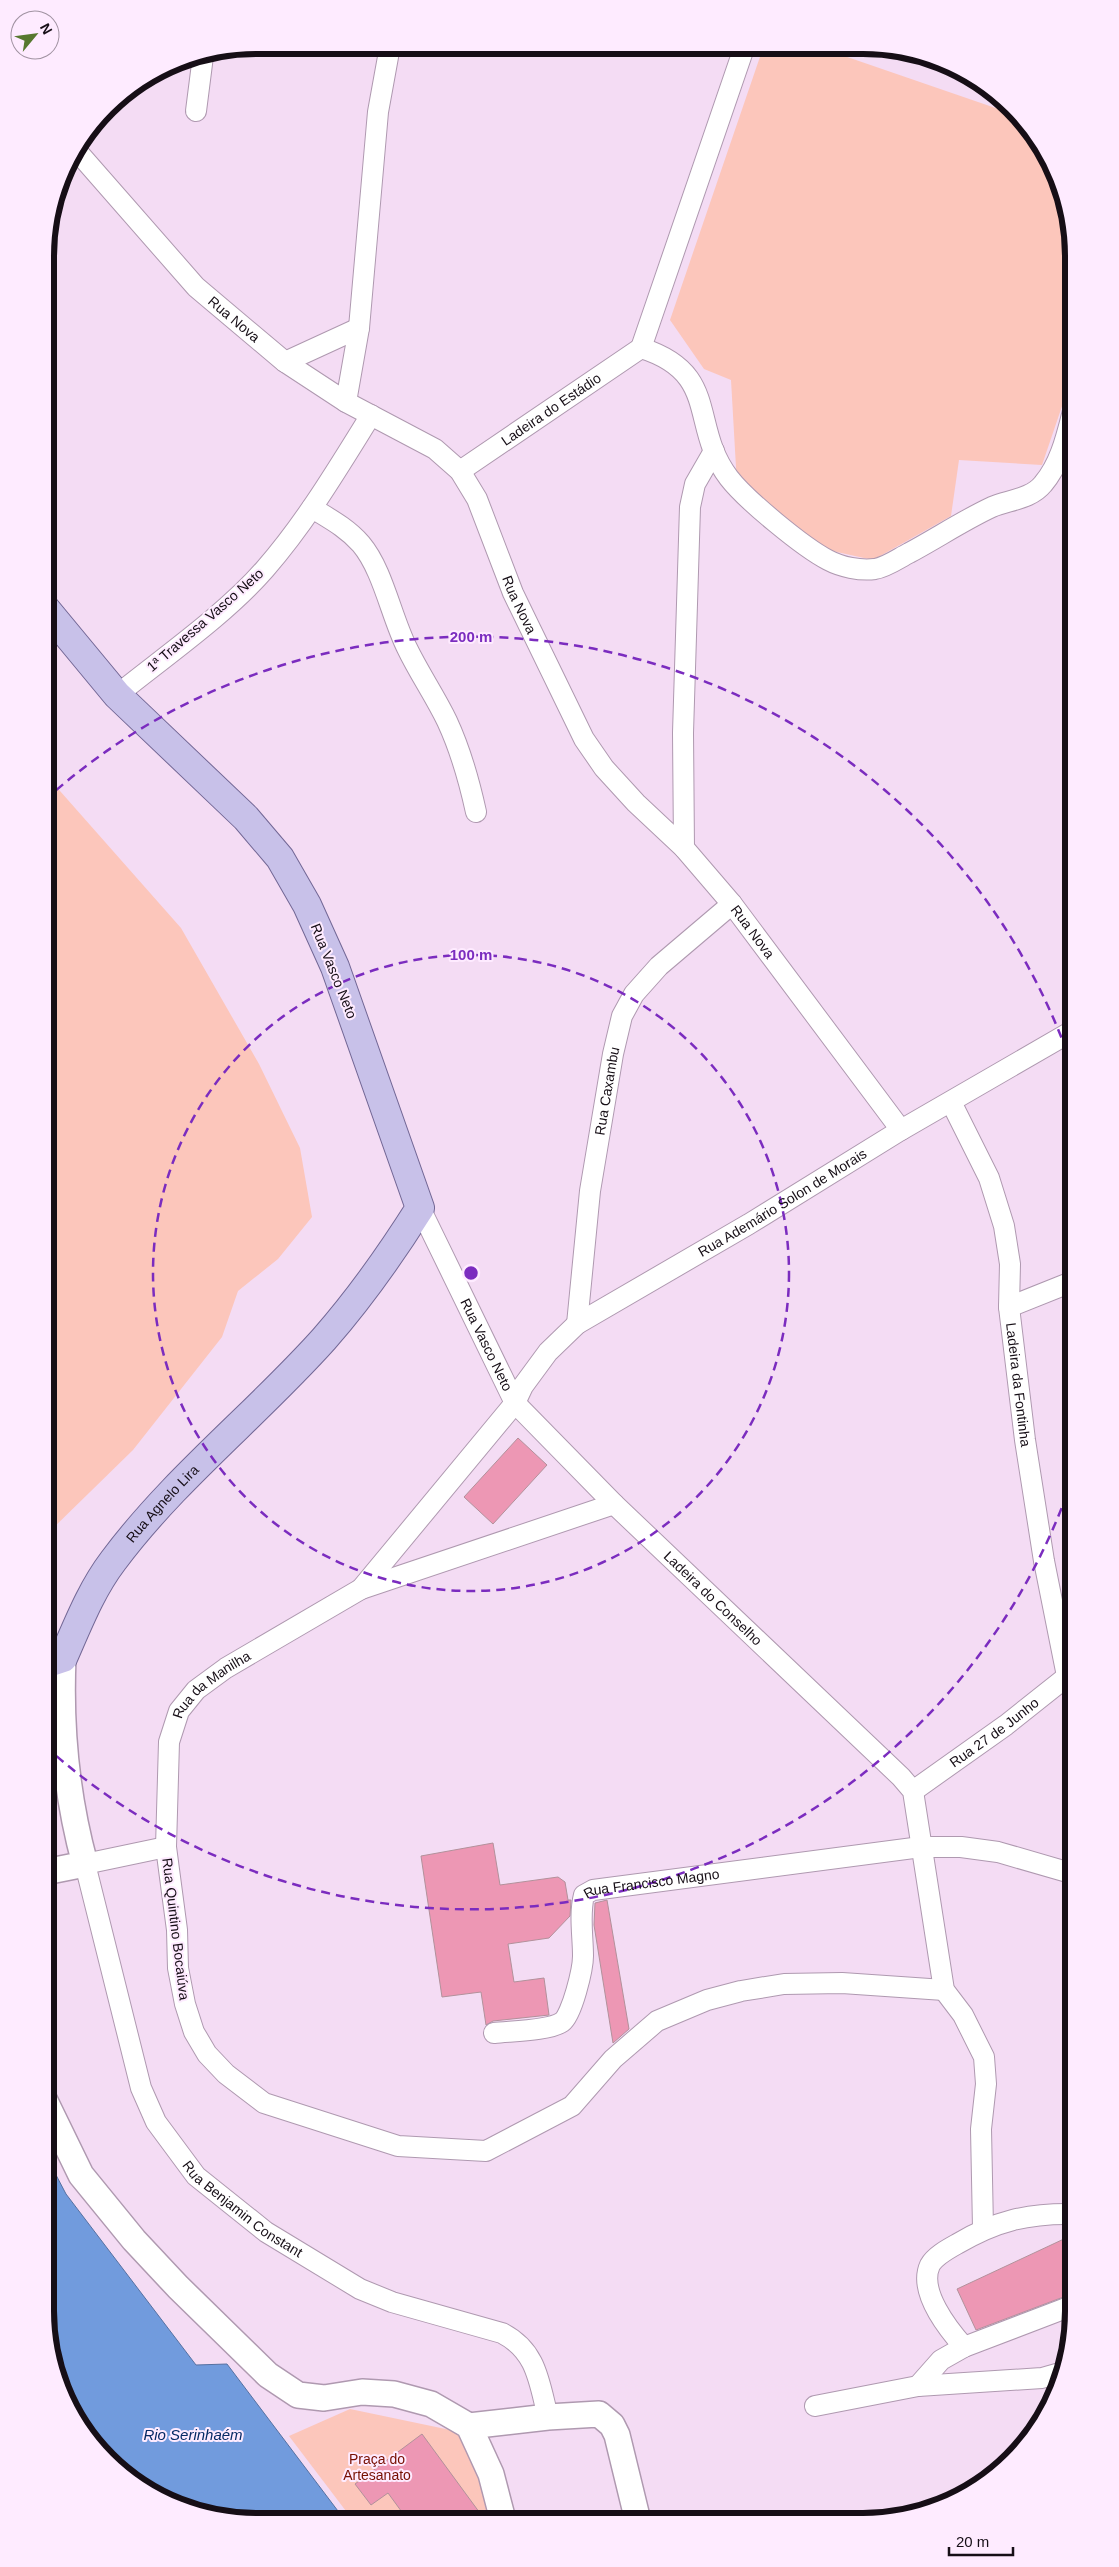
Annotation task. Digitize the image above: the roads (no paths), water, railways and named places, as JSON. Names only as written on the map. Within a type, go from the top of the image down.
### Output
[{"type":"main road","name":"Rua Vasco Neto","points":[[54,619],[117,695],[246,818],[280,858],[307,905],[335,967],[420,1208]]},
{"type":"main road","name":"Rua Agnelo Lira","points":[[54,1661],[112,1561],[148,1518],[324,1339],[389,1258],[420,1208]]},
{"type":"street","points":[[346,402],[359,328],[378,112],[389,54]]},
{"type":"street","points":[[742,54],[641,348],[658,353],[678,365],[694,383],[714,452],[728,478],[749,499],[801,542],[828,560],[854,569],[876,569],[992,507],[1026,496],[1042,486],[1062,452],[1065,441]]},
{"type":"street","points":[[196,111],[202,61]]},
{"type":"street","name":"Rua Nova","points":[[81,155],[196,287],[284,362],[346,402],[435,449],[460,470],[477,499],[512,593],[584,739],[604,768],[636,803],[684,848],[732,904],[901,1130]]},
{"type":"street","points":[[284,362],[359,328]]},
{"type":"street","name":"Ladeira do Estádio","points":[[460,470],[641,348]]},
{"type":"street","name":"1ª Travessa Vasco Neto","points":[[117,695],[226,606],[264,570],[312,508],[371,416]]},
{"type":"street","points":[[684,848],[683,733],[690,507],[695,484],[714,452]]},
{"type":"street","points":[[312,508],[343,526],[362,545],[376,567],[388,604],[406,648],[447,722],[465,766],[476,812]]},
{"type":"street","name":"Rua Caxambu","points":[[577,1324],[590,1191],[613,1054],[622,1016],[634,994],[659,966],[732,904]]},
{"type":"street","name":"Rua Ademário Solon de Morais","points":[[515,1403],[523,1386],[548,1352],[577,1324],[749,1224],[901,1130],[1065,1035]]},
{"type":"street","name":"Ladeira da Fontinha","points":[[951,1102],[989,1178],[1004,1226],[1010,1264],[1008,1307],[1042,1552],[1065,1651]]},
{"type":"street","name":"Rua Vasco Neto","points":[[420,1208],[515,1403]]},
{"type":"street","points":[[1008,1307],[1065,1285]]},
{"type":"street","name":"Ladeira do Conselho","points":[[515,1403],[614,1504],[901,1777],[913,1791]]},
{"type":"street","name":"Rua da Manilha","points":[[361,1589],[515,1403]]},
{"type":"street","name":"Rua da Manilha","points":[[166,1847],[169,1742],[179,1711],[196,1690],[226,1668],[361,1589],[614,1504]]},
{"type":"street","name":"Rua Agnelo Lira","points":[[54,1661],[76,1833],[85,1864]]},
{"type":"street","name":"Rua 27 de Junho","points":[[913,1791],[1006,1725],[1065,1677]]},
{"type":"street","points":[[913,1791],[944,1990],[963,2015],[984,2057],[986,2084],[981,2129],[983,2228]]},
{"type":"street","points":[[54,1870],[166,1847]]},
{"type":"street","name":"Rua Quintino Bocaiúva","points":[[166,1847],[177,1930],[178,1968],[185,2004],[194,2032],[207,2054],[226,2074],[264,2103],[398,2146],[486,2151],[572,2106],[613,2059],[657,2021],[707,2000],[741,1991],[784,1984],[842,1983],[944,1990]]},
{"type":"street","name":"Rua Francisco Magno","points":[[494,2033],[553,2026],[563,2021],[570,2012],[584,1959],[581,1907],[584,1895],[593,1890],[921,1847],[961,1847],[998,1852],[1065,1871]]},
{"type":"street","name":"Rua Benjamin Constant","points":[[85,1864],[141,2088],[156,2122],[196,2176],[266,2232],[360,2289],[392,2302],[502,2333],[517,2341],[529,2356],[537,2374],[548,2417]]},
{"type":"street","points":[[54,2120],[81,2175],[134,2240],[178,2287],[268,2374],[298,2395],[324,2398],[362,2392],[394,2394],[431,2404],[469,2426],[491,2474],[500,2513]]},
{"type":"street","points":[[964,2347],[946,2326],[933,2301],[928,2280],[930,2265],[944,2252],[983,2228],[1016,2219],[1047,2214],[1065,2214]]},
{"type":"street","points":[[918,2386],[941,2360],[964,2347],[1065,2308]]},
{"type":"street","points":[[815,2406],[918,2386],[1042,2378],[1055,2374]]},
{"type":"street","points":[[469,2426],[548,2417],[599,2414],[612,2425],[636,2513]]},
{"type":"water","name":"Rio Serinhaém","points":[[54,2171],[66,2194],[196,2365],[227,2364],[339,2513],[243,2513],[191,2503],[144,2479],[123,2463],[104,2444],[81,2412],[69,2388],[64,2376],[55,2337]]},
{"type":"park label","name":"Praça do Artesanato","points":[[377,2468]]}]
